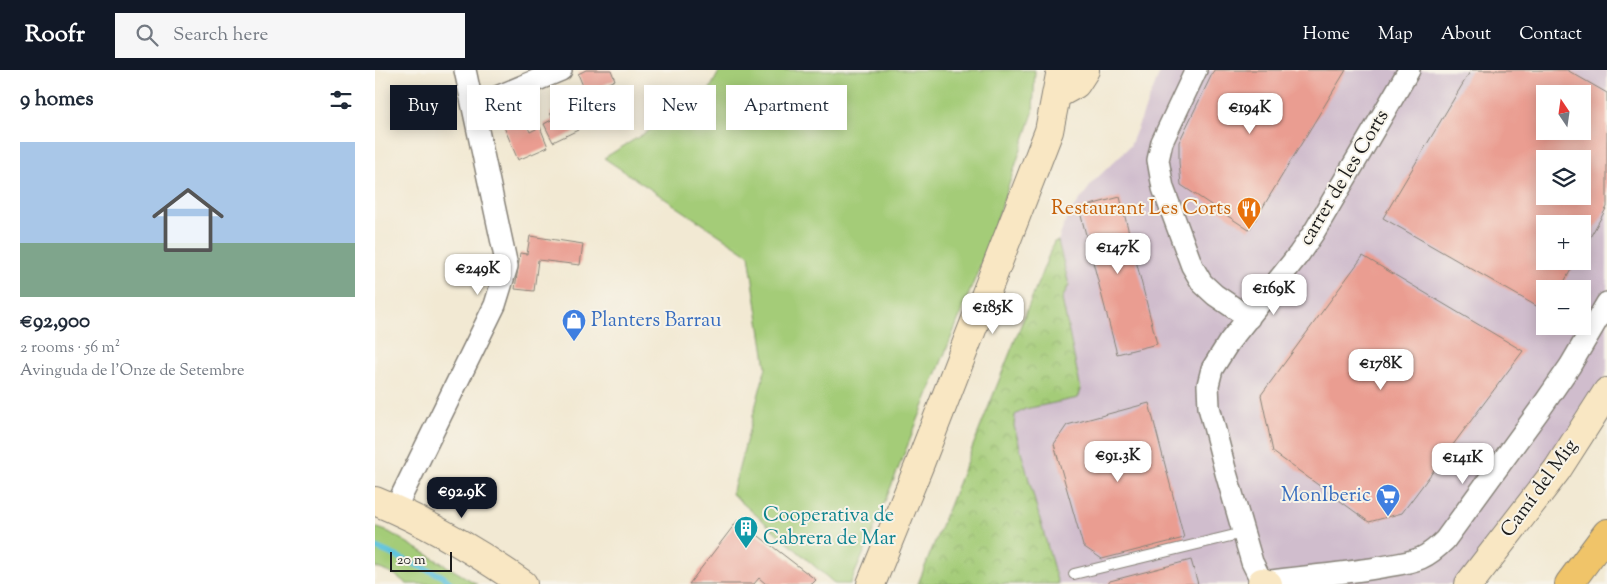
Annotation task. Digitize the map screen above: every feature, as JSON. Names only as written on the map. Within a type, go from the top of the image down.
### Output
[{"type":"highway","points":[[1569,584],[1607,533]]},
{"type":"street","points":[[465,70],[507,266],[495,304],[385,505],[412,516],[481,555],[523,584]]},
{"type":"street","points":[[525,85],[561,70]]},
{"type":"street","points":[[871,584],[919,466],[1049,131],[1059,82],[1076,84],[1085,70]]},
{"type":"street","points":[[1196,70],[1163,142],[1158,160],[1163,188],[1192,266],[1202,283],[1215,295],[1249,318]]},
{"type":"street","name":"carrer de les Corts","points":[[1264,583],[1252,562],[1209,408],[1208,385],[1212,369],[1229,342],[1299,254],[1314,232],[1409,70]]},
{"type":"street","points":[[1264,583],[1333,575],[1407,563],[1422,558],[1436,548],[1445,540],[1541,408],[1570,366],[1607,303]]},
{"type":"street","name":"Camí del Mig","points":[[1469,584],[1557,470],[1607,392]]},
{"type":"street","name":"Camí del Mig","points":[[1489,584],[1533,530],[1607,425]]},
{"type":"lane","points":[[1074,574],[1243,533]]},
{"type":"shaded area","points":[[1161,70],[1607,70],[1607,372],[1582,415],[1460,584],[1058,584],[1014,426],[1015,414],[1025,409],[1078,398],[1081,390],[1062,299],[1069,285],[1058,241],[1067,217],[1094,181],[1130,146]]},
{"type":"green space","points":[[720,70],[1035,70],[1033,113],[989,244],[850,584],[835,584],[732,494],[766,367],[749,255],[604,158],[650,130],[716,130],[716,85],[712,85]]},
{"type":"green space","points":[[1058,241],[1069,285],[1062,299],[1081,390],[1078,398],[1025,409],[1015,415],[1014,426],[1058,584],[918,584],[1054,242]]},
{"type":"green space","points":[[375,527],[389,532],[477,584],[407,584],[395,575],[375,567]]},
{"type":"building","points":[[586,70],[611,70],[615,80],[604,85],[583,85],[578,74]]},
{"type":"building","points":[[1214,70],[1346,70],[1249,230],[1181,185],[1179,142]]},
{"type":"building","points":[[1471,70],[1567,70],[1607,93],[1607,207],[1591,236],[1591,215],[1536,215],[1536,270],[1571,270],[1565,280],[1536,280],[1536,306],[1383,218]]},
{"type":"building","points":[[550,121],[550,130],[578,130],[553,142],[544,124]]},
{"type":"building","points":[[540,127],[548,147],[518,160],[505,130],[529,130],[530,132],[540,130]]},
{"type":"building","points":[[1120,197],[1157,344],[1117,354],[1079,208]]},
{"type":"building","points":[[530,236],[583,244],[580,265],[538,260],[534,291],[515,289],[520,253],[527,254]]},
{"type":"building","points":[[1363,256],[1523,351],[1402,513],[1369,522],[1273,452],[1261,395]]},
{"type":"building","points":[[1149,403],[1184,538],[1102,559],[1083,546],[1054,444],[1067,425]]},
{"type":"building","name":"Cooperativa de Cabrera de Mar","points":[[738,520],[816,580],[812,584],[766,584],[759,578],[754,584],[689,584]]},
{"type":"building","points":[[1191,560],[1198,584],[1108,584],[1110,581]]},
{"type":"waterway","points":[[375,547],[442,576],[452,584]]},
{"type":"place","name":"Restaurant Les Corts","points":[[1249,230]]},
{"type":"place","name":"Planters Barrau","points":[[574,342]]},
{"type":"place","name":"MonIberic","points":[[1388,517]]},
{"type":"place","name":"Cooperativa de Cabrera de Mar","points":[[746,549]]}]
